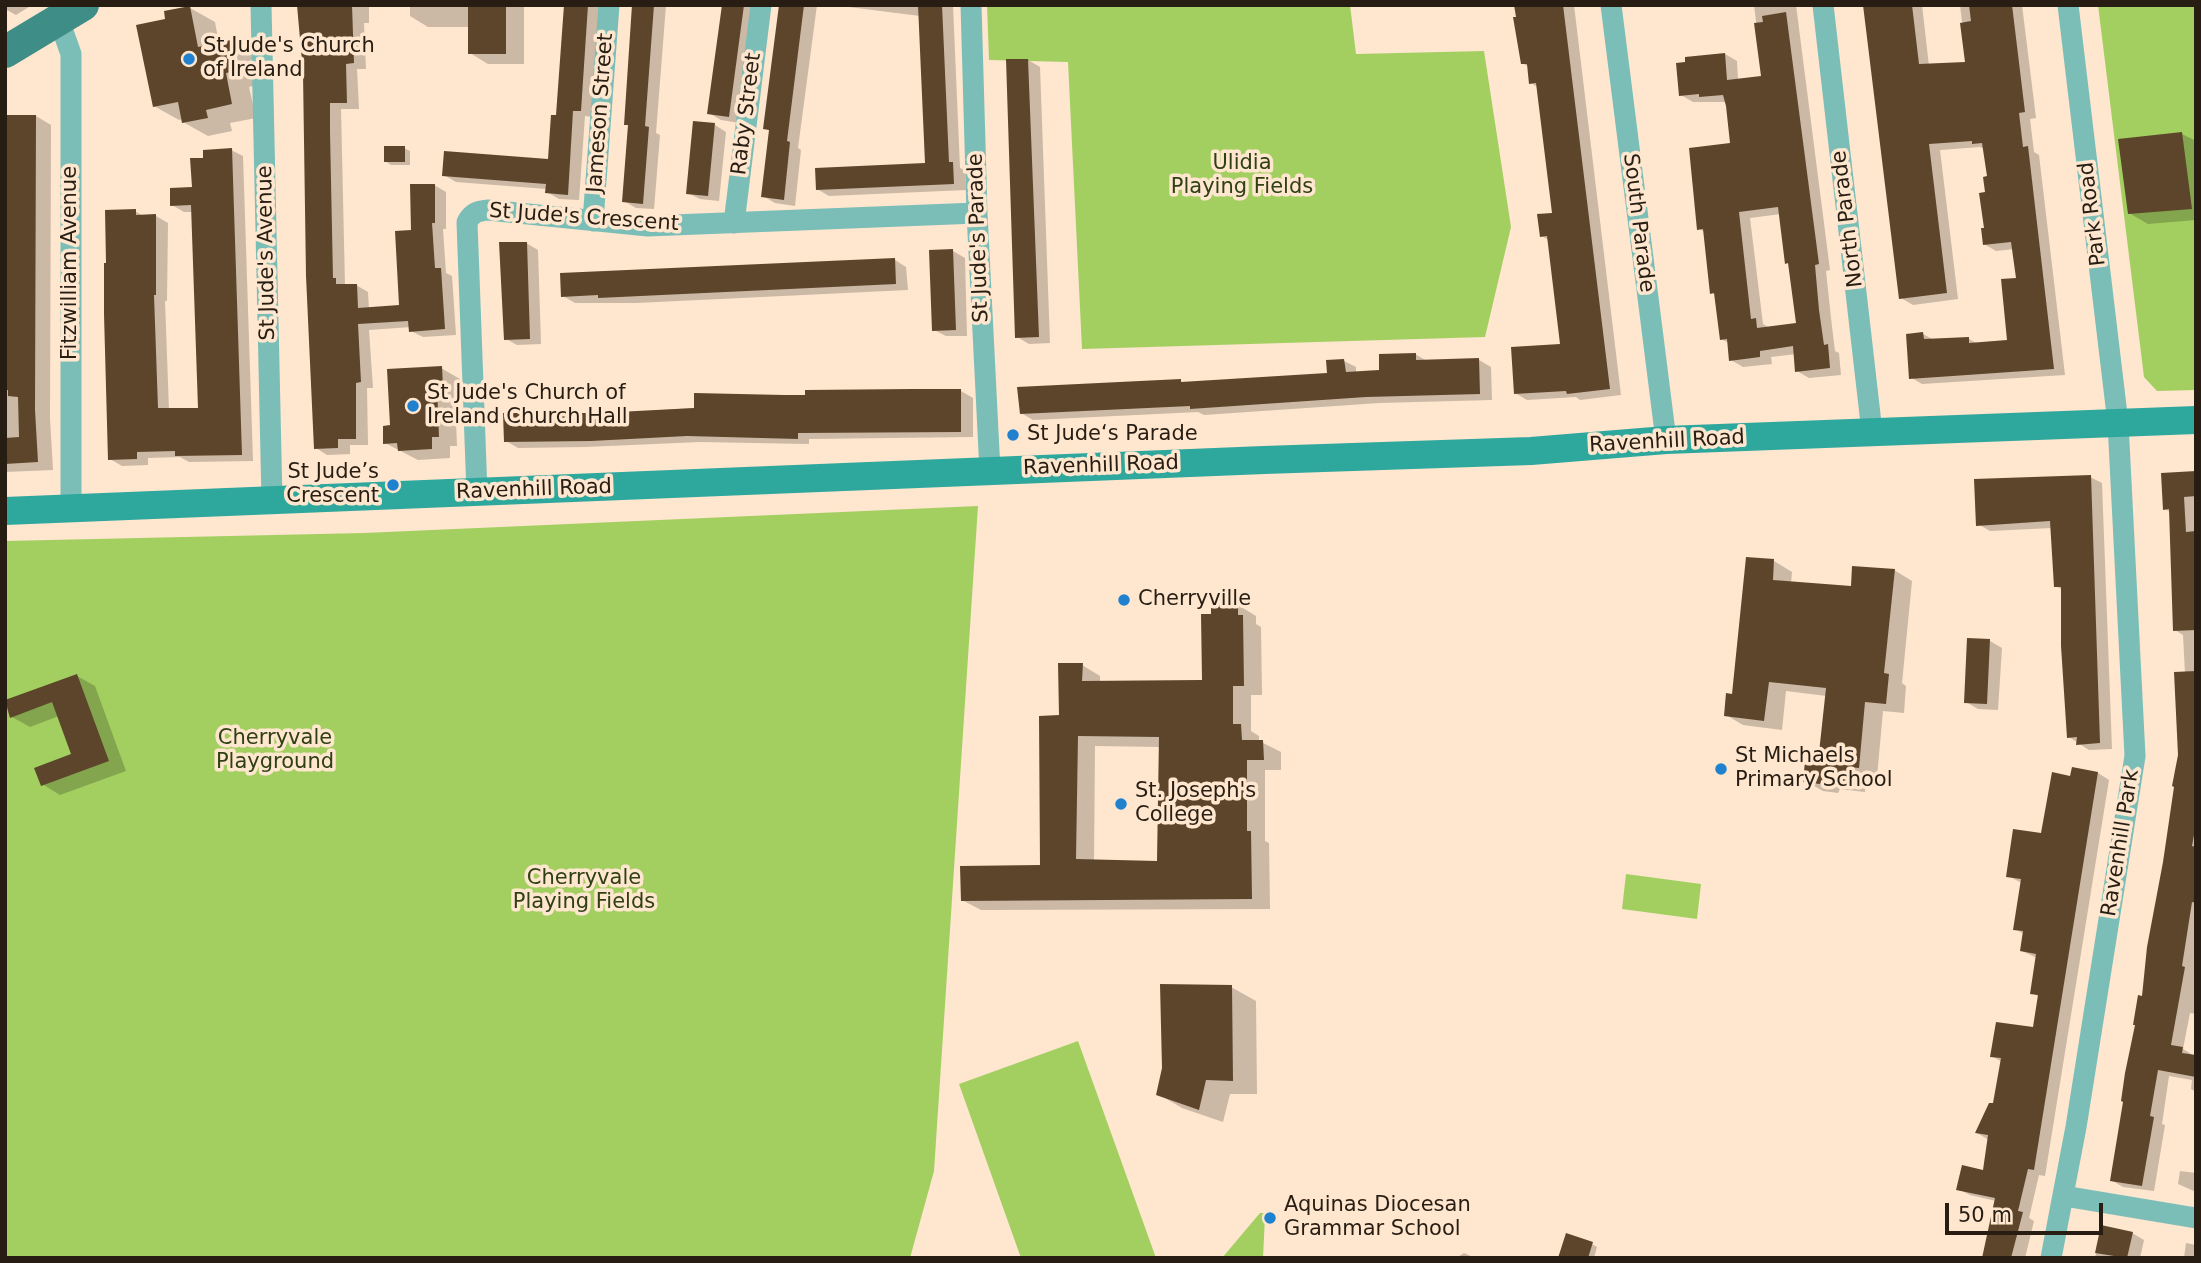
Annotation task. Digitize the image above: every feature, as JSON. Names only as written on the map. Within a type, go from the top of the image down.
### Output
[{"type":"main road","points":[[5,52],[71,13]]},
{"type":"main road","name":"Ravenhill Road","points":[[5,511],[1531,451],[1666,440],[2196,420]]},
{"type":"street","name":"St Jude's Avenue","points":[[261,5],[272,501]]},
{"type":"street","name":"Jameson Street","points":[[593,220],[609,5]]},
{"type":"street","name":"Raby Street","points":[[734,223],[761,5]]},
{"type":"street","name":"St Jude's Parade","points":[[971,5],[977,213],[990,471]]},
{"type":"street","name":"South Parade","points":[[1611,5],[1666,440]]},
{"type":"street","name":"North Parade","points":[[1823,5],[1872,432]]},
{"type":"street","name":"Park Road","points":[[2068,5],[2118,423]]},
{"type":"street","name":"Fitzwilliam Avenue","points":[[71,13],[71,509]]},
{"type":"street","name":"St Jude's Crescent","points":[[477,493],[467,222],[477,211],[648,226],[977,213]]},
{"type":"street","name":"Ravenhill Park","points":[[2051,1258],[2064,1196],[2135,756],[2118,423]]},
{"type":"street","points":[[2064,1196],[2196,1218]]},
{"type":"green space","name":"Ulidia Playing Fields","points":[[987,5],[1350,5],[1356,54],[1484,51],[1511,227],[1485,337],[1082,349],[1068,62],[989,60]]},
{"type":"green space","points":[[2098,5],[2196,5],[2196,390],[2157,391],[2144,377]]},
{"type":"green space","name":"Cherryvale Playing Fields","points":[[978,506],[934,1171],[910,1258],[5,1258],[5,541],[364,533]]},
{"type":"green space","points":[[1626,874],[1701,884],[1697,919],[1622,909]]},
{"type":"green space","points":[[1078,1041],[1156,1258],[1021,1258],[959,1084]]},
{"type":"green space","points":[[1260,1213],[1265,1216],[1263,1258],[1222,1258]]},
{"type":"building","points":[[297,5],[352,5],[354,63],[346,64],[347,103],[330,103],[330,132],[333,278],[336,278],[336,284],[357,284],[358,308],[399,305],[395,231],[411,230],[410,184],[435,184],[435,223],[432,223],[435,268],[441,268],[445,329],[409,332],[408,321],[358,324],[361,382],[356,383],[356,439],[338,439],[338,448],[314,449],[306,276],[303,73]]},
{"type":"building","points":[[468,5],[506,5],[506,54],[468,54]]},
{"type":"building","points":[[564,5],[588,5],[581,111],[573,111],[568,195],[545,193],[546,184],[442,176],[444,151],[548,159],[551,115],[556,115]]},
{"type":"building","points":[[632,5],[654,5],[645,126],[649,127],[643,204],[622,202]]},
{"type":"building","points":[[722,5],[744,5],[729,117],[707,114]]},
{"type":"building","points":[[779,5],[804,5],[787,141],[790,142],[784,200],[761,197],[769,130],[763,129]]},
{"type":"building","points":[[918,5],[942,5],[949,162],[953,162],[954,184],[816,190],[815,168],[925,163]]},
{"type":"building","points":[[1514,5],[1563,5],[1610,389],[1567,394],[1566,391],[1514,394],[1511,347],[1560,344],[1547,236],[1540,237],[1537,214],[1552,213],[1536,83],[1529,84],[1527,64],[1521,64],[1513,17],[1516,17]]},
{"type":"building","points":[[1863,5],[1912,5],[1919,64],[1965,62],[1960,23],[1971,21],[1969,5],[2012,5],[2025,112],[2019,113],[2023,147],[2028,146],[2054,369],[1909,379],[1906,334],[1923,332],[1924,339],[1969,337],[1969,343],[2007,340],[2001,279],[2016,278],[2011,242],[1983,245],[1981,228],[1984,228],[1979,193],[1985,192],[1983,177],[1987,176],[1982,143],[1972,144],[1972,141],[1929,144],[1947,293],[1899,299]]},
{"type":"building","name":"St Jude's Church of Ireland","points":[[190,6],[198,47],[231,40],[237,71],[226,73],[232,104],[206,110],[208,118],[182,123],[178,102],[153,107],[136,25],[165,19],[164,11]]},
{"type":"building","points":[[1786,12],[1819,264],[1815,265],[1819,310],[1824,345],[1828,344],[1830,368],[1795,372],[1793,346],[1760,351],[1760,357],[1729,361],[1727,339],[1720,340],[1714,293],[1710,294],[1703,229],[1697,230],[1689,148],[1730,143],[1726,106],[1723,95],[1679,96],[1676,63],[1685,62],[1685,57],[1725,53],[1727,80],[1761,76],[1754,23],[1763,22],[1762,16]],"holes":[[[1778,207],[1785,264],[1788,263],[1796,323],[1757,328],[1756,318],[1751,319],[1739,212]]]},
{"type":"building","points":[[1006,59],[1028,59],[1039,337],[1015,338]]},
{"type":"building","points":[[5,115],[36,115],[35,410],[38,462],[5,464],[5,438],[19,437],[18,397],[8,396],[8,390],[5,390]]},
{"type":"building","points":[[693,121],[715,123],[708,196],[686,194]]},
{"type":"building","points":[[2182,132],[2192,209],[2128,214],[2118,139]]},
{"type":"building","points":[[384,146],[405,146],[405,162],[384,162]]},
{"type":"building","points":[[232,148],[242,455],[175,456],[175,451],[137,452],[137,459],[108,460],[104,314],[105,210],[136,209],[136,215],[156,214],[154,295],[158,408],[198,408],[191,205],[170,206],[170,188],[192,187],[190,158],[203,158],[203,150]]},
{"type":"building","points":[[499,242],[527,242],[530,339],[504,340]]},
{"type":"building","points":[[953,249],[956,330],[932,331],[929,250]]},
{"type":"building","points":[[895,258],[896,284],[598,298],[598,295],[561,297],[560,273]]},
{"type":"building","points":[[1416,353],[1416,360],[1479,358],[1480,394],[1366,397],[1190,409],[1190,406],[1020,414],[1017,387],[1181,379],[1181,382],[1327,373],[1326,360],[1344,359],[1346,372],[1379,370],[1379,354]]},
{"type":"building","name":"St Jude's Church of Ireland Church Hall","points":[[442,366],[443,387],[437,387],[439,437],[432,437],[432,449],[398,451],[397,443],[383,444],[383,426],[390,425],[387,369]]},
{"type":"building","points":[[961,389],[961,432],[798,433],[798,439],[687,436],[504,442],[503,413],[599,413],[694,408],[694,393],[805,395],[805,390]]},
{"type":"building","points":[[2196,471],[2196,496],[2184,497],[2186,532],[2196,531],[2196,630],[2173,631],[2169,509],[2163,510],[2161,473]]},
{"type":"building","points":[[2091,475],[2100,743],[2076,745],[2077,737],[2067,738],[2061,646],[2061,587],[2054,587],[2050,521],[1976,526],[1974,479]]},
{"type":"building","name":"St Michaels Primary School","points":[[1746,557],[1774,559],[1773,580],[1851,586],[1852,566],[1895,569],[1884,673],[1889,674],[1886,704],[1865,702],[1859,768],[1848,767],[1847,783],[1822,780],[1820,784],[1803,782],[1805,761],[1818,762],[1826,688],[1769,682],[1764,721],[1724,716],[1726,693],[1732,694]]},
{"type":"building","points":[[1211,603],[1238,603],[1238,615],[1243,615],[1244,686],[1233,686],[1233,724],[1241,724],[1242,740],[1263,740],[1264,760],[1247,760],[1247,831],[1251,831],[1252,899],[961,901],[960,866],[1040,865],[1039,716],[1059,715],[1058,663],[1083,663],[1082,681],[1202,680],[1201,614],[1211,614]],"holes":[[[1078,736],[1159,737],[1157,861],[1076,859]]]},
{"type":"building","points":[[1967,638],[1990,639],[1987,704],[1964,703]]},
{"type":"building","points":[[2196,671],[2196,824],[2192,846],[2196,847],[2196,903],[2192,902],[2182,966],[2185,967],[2171,1045],[2183,1047],[2182,1053],[2196,1055],[2196,1077],[2158,1070],[2150,1116],[2154,1117],[2142,1186],[2110,1181],[2125,1073],[2138,995],[2142,996],[2147,947],[2174,787],[2172,786],[2178,755],[2174,672]]},
{"type":"building","points":[[77,674],[109,761],[41,786],[34,768],[71,754],[52,702],[10,718],[5,700]]},
{"type":"building","points":[[2072,767],[2098,772],[2034,1170],[2028,1169],[2018,1211],[2023,1212],[2011,1258],[1982,1258],[1995,1198],[1956,1190],[1962,1165],[1983,1170],[1988,1135],[1975,1133],[1989,1103],[1993,1103],[2001,1058],[1990,1057],[1996,1022],[2033,1027],[2038,995],[2030,994],[2036,954],[2020,951],[2023,931],[2013,930],[2021,879],[2006,877],[2013,829],[2041,833],[2052,772],[2070,776]]},
{"type":"building","points":[[1160,984],[1232,985],[1233,1081],[1206,1080],[1199,1110],[1156,1095],[1162,1068]]},
{"type":"building","points":[[2101,1225],[2133,1232],[2127,1258],[2095,1253]]},
{"type":"building","points":[[1566,1233],[1593,1242],[1588,1258],[1558,1258]]},
{"type":"place","name":"St Jude's Church of Ireland","points":[[189,59]]},
{"type":"place","name":"St Jude's Church of Ireland Church Hall","points":[[413,406]]},
{"type":"place","name":"St Jude‘s Parade","points":[[1013,435]]},
{"type":"place","name":"St Jude’s Crescent","points":[[393,485]]},
{"type":"place","name":"Cherryville","points":[[1124,600]]},
{"type":"place","name":"St Michaels Primary School","points":[[1721,769]]},
{"type":"place","name":"St. Joseph's College","points":[[1121,804]]},
{"type":"place","name":"Aquinas Diocesan Grammar School","points":[[1270,1218]]},
{"type":"park label","name":"Cherryvale Playground","points":[[275,751]]}]
